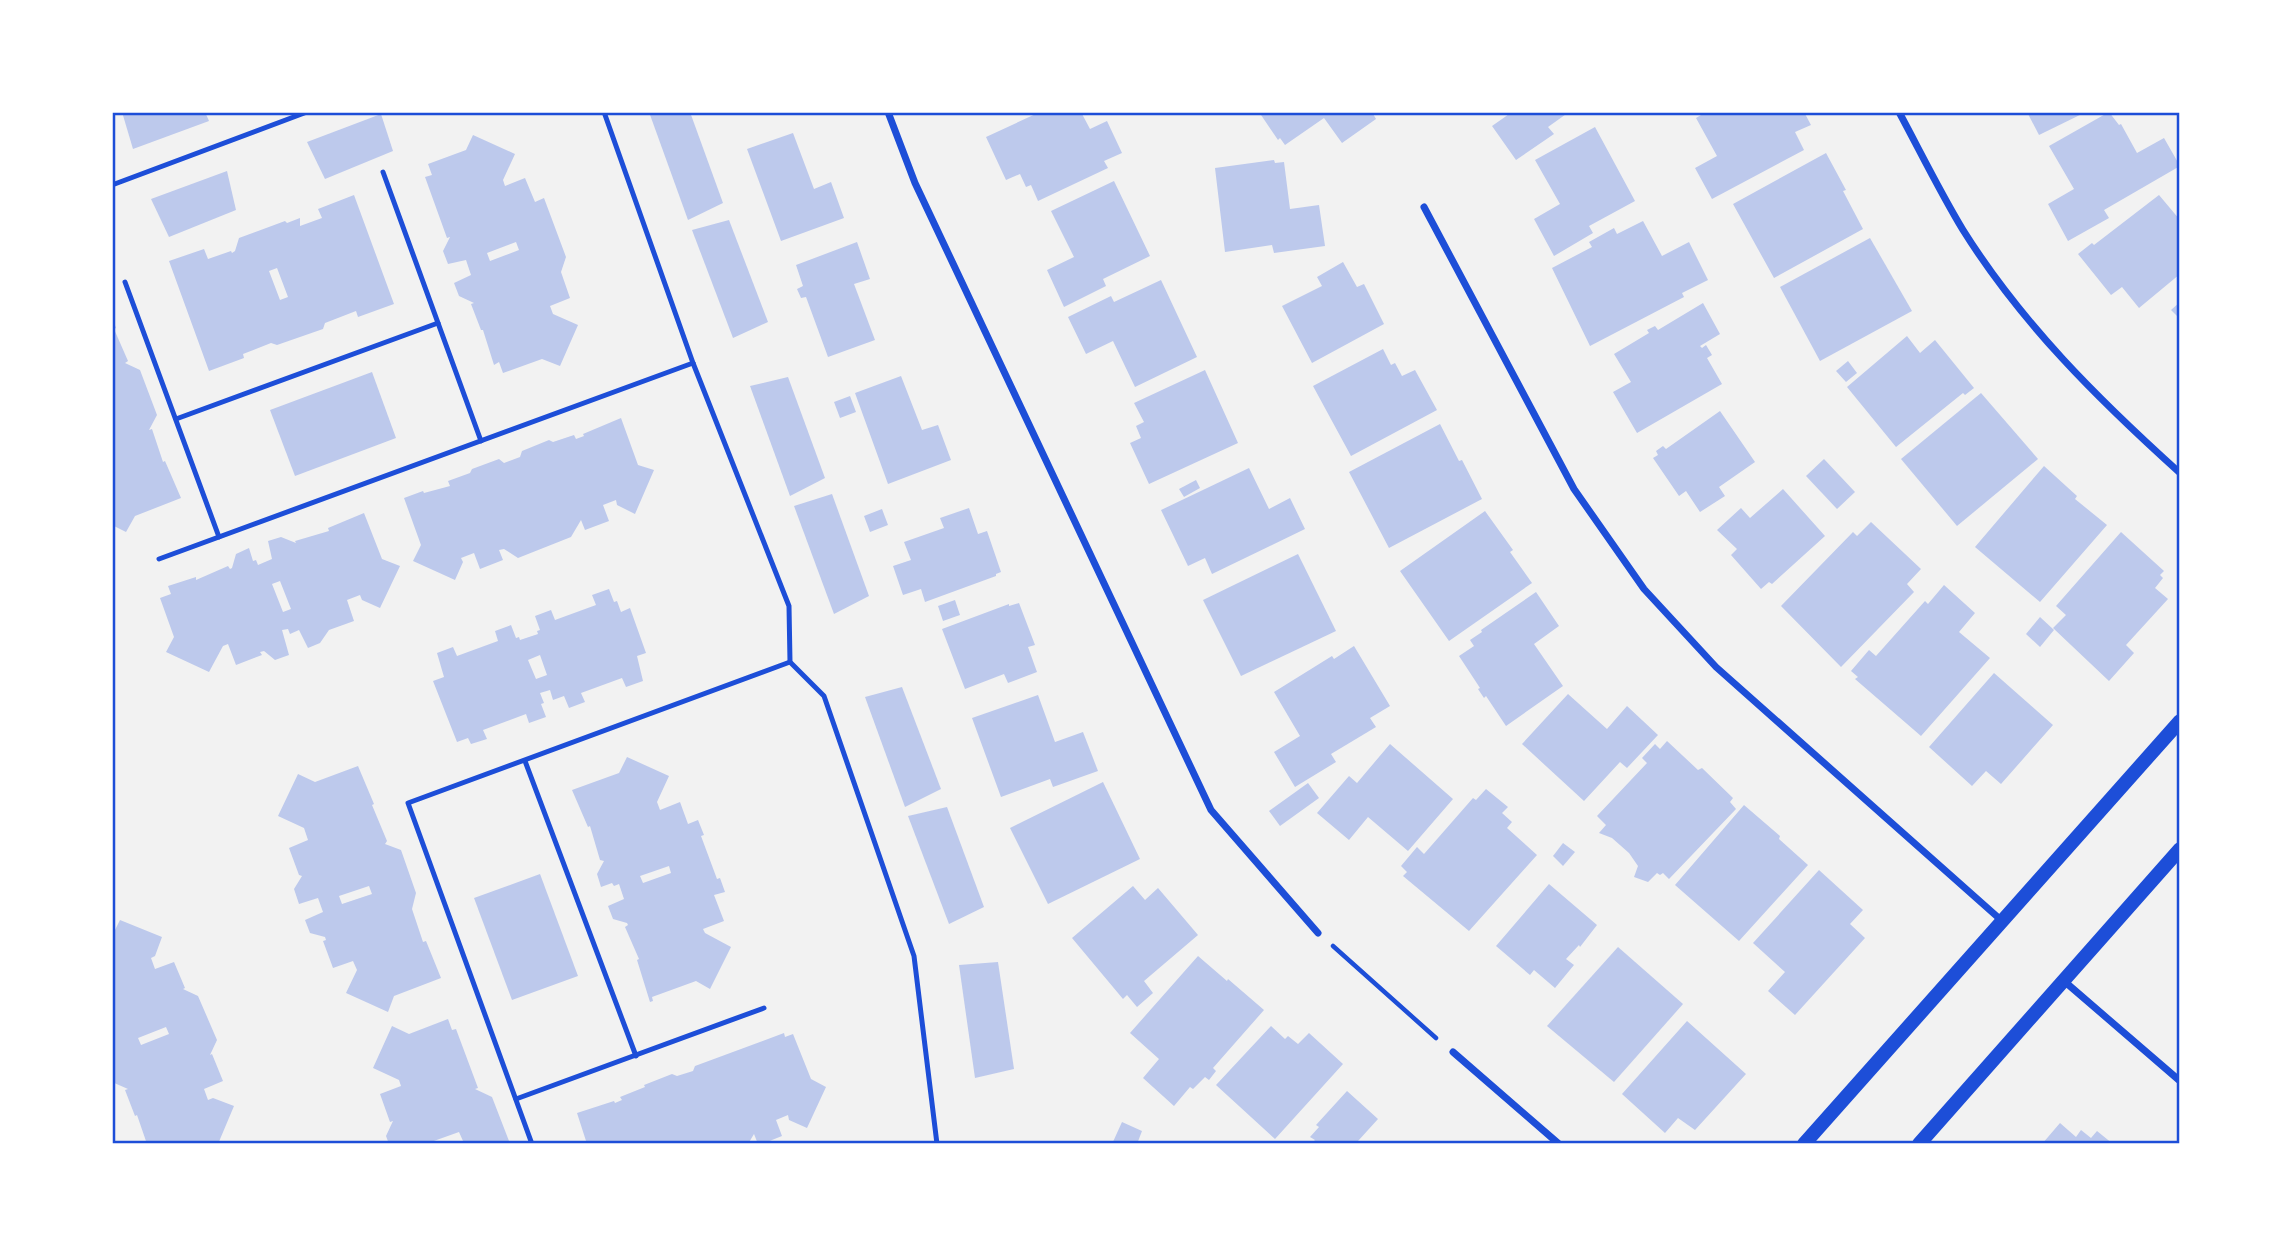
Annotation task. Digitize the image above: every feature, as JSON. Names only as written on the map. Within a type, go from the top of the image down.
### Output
[{"type":"main road","points":[[1804,1144],[2180,721]]},
{"type":"main road","points":[[1919,1144],[2180,849]]},
{"type":"street","points":[[888,112],[915,183],[1212,810],[1318,933]]},
{"type":"street","points":[[1899,112],[1963,230],[2031,324],[2109,408],[2180,473]]},
{"type":"street","points":[[1424,207],[1574,489],[1644,589],[1716,667],[2001,920]]},
{"type":"street","points":[[2064,981],[2180,1081]]},
{"type":"street","points":[[1453,1052],[1559,1144]]},
{"type":"lane","points":[[112,185],[307,112]]},
{"type":"lane","points":[[604,112],[693,363],[789,606],[790,662],[824,695],[914,956],[937,1144]]},
{"type":"lane","points":[[383,172],[481,441]]},
{"type":"lane","points":[[125,282],[219,537]]},
{"type":"lane","points":[[176,419],[438,323]]},
{"type":"lane","points":[[159,559],[693,363]]},
{"type":"lane","points":[[533,1144],[408,803],[790,662]]},
{"type":"lane","points":[[525,761],[636,1056]]},
{"type":"lane","points":[[516,1100],[764,1008]]},
{"type":"path","points":[[1318,933],[1453,1052]]},
{"type":"building","points":[[122,112],[205,112],[209,121],[133,149]]},
{"type":"building","points":[[649,112],[690,112],[723,203],[688,220]]},
{"type":"building","points":[[1040,112],[1081,112],[1090,129],[1107,121],[1122,153],[1104,161],[1108,168],[1038,201],[1031,185],[1026,187],[1020,174],[1006,180],[986,137]]},
{"type":"building","points":[[1259,112],[1372,112],[1376,119],[1342,143],[1324,118],[1285,145],[1280,138],[1278,140]]},
{"type":"building","points":[[1512,112],[1569,112],[1548,127],[1554,134],[1516,160],[1492,126]]},
{"type":"building","points":[[1706,112],[1804,112],[1811,125],[1795,132],[1804,150],[1712,199],[1695,168],[1717,156],[1696,118]]},
{"type":"building","points":[[2027,112],[2086,112],[2039,135]]},
{"type":"building","points":[[2109,112],[2119,125],[2121,124],[2137,153],[2164,138],[2180,166],[2104,210],[2109,218],[2068,241],[2048,204],[2074,189],[2049,146]]},
{"type":"building","points":[[381,114],[393,151],[325,179],[307,142]]},
{"type":"building","points":[[1595,127],[1635,201],[1589,226],[1593,233],[1554,256],[1534,219],[1560,204],[1535,160]]},
{"type":"building","points":[[793,133],[814,189],[831,182],[844,218],[781,241],[747,149]]},
{"type":"building","points":[[473,135],[515,154],[503,180],[505,186],[525,178],[535,202],[544,198],[566,257],[561,272],[570,298],[550,306],[553,314],[578,325],[560,366],[542,359],[503,373],[499,362],[494,365],[471,304],[474,303],[459,296],[454,283],[471,275],[466,260],[448,264],[443,251],[450,237],[447,238],[425,177],[432,175],[428,164],[466,150]],"holes":[[[516,242],[519,250],[490,261],[487,253]]]},
{"type":"building","points":[[1826,153],[1863,229],[1774,278],[1733,204]]},
{"type":"building","points":[[1274,160],[1275,163],[1284,162],[1290,209],[1319,205],[1325,246],[1274,253],[1272,245],[1225,252],[1215,168]]},
{"type":"building","points":[[227,171],[236,210],[169,237],[151,199]]},
{"type":"building","points":[[1114,181],[1150,256],[1103,279],[1106,286],[1064,307],[1047,270],[1074,257],[1051,211]]},
{"type":"building","points":[[354,195],[394,304],[358,317],[356,311],[325,323],[323,329],[277,345],[271,343],[243,354],[244,358],[209,371],[169,261],[204,249],[208,259],[231,251],[232,253],[239,238],[285,221],[287,223],[300,218],[300,226],[322,218],[318,209]],"holes":[[[277,268],[288,297],[280,300],[269,271]]]},
{"type":"building","points":[[2159,195],[2180,220],[2180,274],[2139,308],[2122,287],[2111,295],[2078,254],[2092,243],[2094,245]]},
{"type":"building","points":[[729,220],[768,322],[733,338],[692,230]]},
{"type":"building","points":[[1643,221],[1662,256],[1689,242],[1708,280],[1682,293],[1684,297],[1590,346],[1552,268],[1592,247],[1589,242],[1614,228],[1617,234]]},
{"type":"building","points":[[1870,238],[1912,311],[1820,361],[1780,287]]},
{"type":"building","points":[[857,242],[870,279],[854,284],[875,340],[828,357],[806,297],[801,298],[797,289],[803,286],[796,265]]},
{"type":"building","points":[[1343,262],[1357,287],[1364,284],[1384,324],[1312,363],[1282,306],[1322,286],[1317,277]]},
{"type":"building","points":[[1161,280],[1197,357],[1135,387],[1113,341],[1086,354],[1068,317],[1111,296],[1114,302]]},
{"type":"building","points":[[2180,302],[2180,319],[2171,310]]},
{"type":"building","points":[[1703,303],[1720,334],[1700,346],[1702,348],[1706,345],[1712,355],[1707,358],[1722,384],[1637,433],[1613,392],[1631,382],[1614,354],[1649,333],[1647,330],[1655,326],[1658,330]]},
{"type":"building","points":[[112,317],[116,328],[114,329],[128,361],[125,363],[140,370],[157,415],[149,430],[152,429],[163,462],[165,461],[181,498],[135,516],[126,532],[112,525]]},
{"type":"building","points":[[1907,336],[1920,353],[1935,340],[1974,388],[1965,395],[1963,393],[1896,447],[1847,387]]},
{"type":"building","points":[[1383,349],[1391,365],[1395,363],[1402,376],[1415,370],[1437,410],[1351,456],[1313,386]]},
{"type":"building","points":[[1848,361],[1857,373],[1846,382],[1836,371]]},
{"type":"building","points":[[1205,370],[1238,443],[1149,484],[1130,443],[1141,438],[1136,426],[1144,422],[1134,403]]},
{"type":"building","points":[[372,372],[396,438],[295,476],[270,410]]},
{"type":"building","points":[[901,376],[922,430],[938,425],[951,460],[888,484],[855,393]]},
{"type":"building","points":[[788,377],[825,478],[790,496],[750,386]]},
{"type":"building","points":[[1981,393],[2038,459],[1957,526],[1901,459]]},
{"type":"building","points":[[850,396],[856,412],[840,418],[834,402]]},
{"type":"building","points":[[1720,411],[1755,462],[1719,487],[1725,496],[1700,512],[1686,491],[1679,496],[1653,458],[1658,455],[1656,451],[1663,446],[1666,449]]},
{"type":"building","points":[[621,418],[638,465],[654,470],[635,514],[617,505],[616,500],[603,505],[609,521],[585,530],[581,520],[571,537],[518,558],[504,549],[499,550],[503,560],[480,569],[474,553],[461,558],[463,562],[455,580],[413,561],[421,545],[404,498],[450,486],[448,481],[470,473],[472,469],[499,459],[504,463],[520,457],[522,451],[549,440],[553,442],[574,435],[576,439]]},
{"type":"building","points":[[1440,424],[1482,499],[1389,548],[1349,472]]},
{"type":"building","points":[[1824,459],[1855,492],[1837,509],[1806,476]]},
{"type":"building","points":[[2044,466],[2077,496],[2075,499],[2107,525],[2040,602],[1975,547]]},
{"type":"building","points":[[1249,468],[1269,509],[1290,498],[1305,529],[1212,574],[1205,558],[1188,566],[1161,510]]},
{"type":"building","points":[[1196,480],[1200,488],[1184,497],[1179,489]]},
{"type":"building","points":[[1783,489],[1825,536],[1772,584],[1769,582],[1761,589],[1731,555],[1737,549],[1717,530],[1741,508],[1750,518]]},
{"type":"building","points":[[832,494],[869,596],[834,614],[794,506]]},
{"type":"building","points":[[969,508],[978,534],[987,531],[1001,572],[925,602],[921,589],[903,595],[893,566],[911,560],[904,542],[944,528],[940,518]]},
{"type":"building","points":[[882,509],[888,525],[870,532],[864,516]]},
{"type":"building","points":[[1485,511],[1513,550],[1510,552],[1532,583],[1449,641],[1400,571]]},
{"type":"building","points":[[364,513],[382,559],[400,566],[380,608],[362,600],[360,595],[347,600],[354,621],[329,630],[320,643],[308,648],[299,630],[290,634],[288,629],[282,630],[289,655],[275,660],[264,651],[260,652],[262,655],[236,665],[228,644],[223,646],[209,672],[166,652],[174,637],[160,598],[171,594],[168,586],[196,577],[196,580],[228,566],[230,569],[236,554],[249,548],[253,561],[256,560],[258,565],[272,559],[268,541],[281,537],[296,543],[295,541],[329,531],[328,528]],"holes":[[[280,581],[291,609],[283,612],[272,584]]]},
{"type":"building","points":[[1871,522],[1921,569],[1907,584],[1914,592],[1841,667],[1781,606],[1853,532],[1857,536]]},
{"type":"building","points":[[2121,532],[2164,571],[2160,575],[2163,578],[2155,588],[2168,599],[2126,645],[2134,653],[2109,681],[2053,628],[2066,615],[2056,606]]},
{"type":"building","points":[[1298,554],[1336,631],[1241,676],[1203,600]]},
{"type":"building","points":[[1944,585],[1975,613],[1959,632],[1990,658],[1921,736],[1855,679],[1858,677],[1851,671],[1869,650],[1876,656],[1925,601],[1928,604]]},
{"type":"building","points":[[609,589],[621,612],[630,608],[646,653],[637,656],[643,681],[626,687],[622,678],[581,693],[585,702],[569,708],[564,696],[553,700],[550,690],[540,693],[546,717],[529,723],[526,714],[483,730],[487,739],[471,744],[468,738],[457,742],[433,681],[444,677],[437,653],[453,647],[457,656],[498,641],[495,631],[511,625],[516,638],[519,637],[520,640],[538,634],[537,631],[540,630],[535,616],[551,610],[555,620],[596,605],[592,595]],"holes":[[[540,655],[547,675],[536,679],[528,660]]]},
{"type":"building","points":[[1536,592],[1559,626],[1534,644],[1563,686],[1506,726],[1486,696],[1484,698],[1459,656],[1474,646],[1470,640],[1482,632],[1481,630]]},
{"type":"building","points":[[955,600],[960,615],[943,621],[938,606]]},
{"type":"building","points":[[1019,603],[1035,645],[1028,647],[1037,672],[1008,683],[1004,674],[965,689],[942,629],[1009,604]]},
{"type":"building","points":[[2040,617],[2054,630],[2040,647],[2026,634]]},
{"type":"building","points":[[1354,646],[1390,706],[1370,718],[1376,727],[1331,754],[1336,762],[1295,787],[1274,752],[1300,736],[1274,692],[1332,656],[1334,659]]},
{"type":"building","points":[[1994,673],[2053,725],[2001,784],[1986,771],[1972,786],[1929,747]]},
{"type":"building","points":[[902,687],[941,789],[905,807],[865,697]]},
{"type":"building","points":[[1568,694],[1607,729],[1627,706],[1658,735],[1627,768],[1620,762],[1584,801],[1522,744]]},
{"type":"building","points":[[1038,695],[1055,742],[1083,732],[1098,771],[1053,787],[1050,779],[1001,797],[972,718]]},
{"type":"building","points":[[1667,741],[1698,770],[1702,768],[1733,798],[1730,802],[1736,809],[1669,879],[1663,873],[1657,873],[1648,882],[1634,877],[1638,866],[1629,853],[1612,838],[1599,833],[1606,825],[1597,816],[1647,763],[1642,758],[1655,744],[1660,749]]},
{"type":"building","points":[[1390,744],[1453,799],[1408,851],[1368,817],[1349,840],[1317,813],[1349,776],[1357,783]]},
{"type":"building","points":[[627,757],[669,776],[657,802],[660,810],[680,802],[688,824],[698,820],[717,879],[720,878],[725,892],[714,895],[724,921],[703,929],[705,933],[731,947],[710,989],[696,981],[652,997],[653,1001],[650,1002],[637,960],[639,959],[625,927],[628,925],[613,919],[608,906],[624,899],[619,884],[614,886],[612,883],[601,887],[597,874],[604,861],[600,860],[590,826],[588,827],[572,790],[619,773]],"holes":[[[669,866],[671,873],[643,883],[640,876]]]},
{"type":"building","points":[[358,766],[387,841],[385,844],[401,850],[416,893],[412,909],[423,942],[426,941],[441,978],[394,996],[388,1012],[346,993],[357,970],[353,961],[333,968],[323,941],[326,940],[325,937],[310,933],[305,920],[323,912],[318,898],[299,904],[294,889],[302,876],[299,875],[289,848],[308,840],[304,828],[278,816],[298,774],[315,782]],"holes":[[[369,886],[372,894],[342,904],[339,896]]]},
{"type":"building","points":[[1103,782],[1140,859],[1048,904],[1010,828]]},
{"type":"building","points":[[1308,783],[1319,798],[1280,826],[1269,811]]},
{"type":"building","points":[[1486,789],[1508,807],[1502,813],[1512,822],[1507,828],[1537,855],[1469,931],[1403,876],[1407,872],[1401,866],[1417,847],[1424,854],[1473,798],[1476,800]]},
{"type":"building","points":[[1744,805],[1808,865],[1739,941],[1675,885]]},
{"type":"building","points":[[947,807],[984,907],[949,924],[908,816]]},
{"type":"building","points":[[1563,843],[1575,852],[1563,866],[1553,856]]},
{"type":"building","points":[[1819,870],[1863,910],[1850,924],[1865,938],[1795,1015],[1768,991],[1785,972],[1753,943]]},
{"type":"building","points":[[540,874],[578,976],[512,1000],[474,898]]},
{"type":"building","points":[[1549,884],[1597,925],[1580,947],[1579,945],[1566,959],[1574,965],[1555,988],[1534,970],[1530,975],[1496,946]]},
{"type":"building","points":[[1133,886],[1145,900],[1158,888],[1198,935],[1144,981],[1153,993],[1137,1007],[1127,995],[1123,999],[1072,938]]},
{"type":"building","points":[[120,920],[162,937],[155,956],[151,958],[155,969],[174,962],[185,988],[183,989],[198,996],[217,1040],[210,1055],[212,1054],[223,1081],[204,1089],[208,1100],[213,1098],[234,1106],[218,1144],[147,1144],[125,1090],[128,1089],[112,1082],[112,936]],"holes":[[[166,1027],[169,1034],[141,1045],[138,1038]]]},
{"type":"building","points":[[1618,947],[1683,1004],[1614,1082],[1547,1026]]},
{"type":"building","points":[[1198,956],[1264,1010],[1213,1068],[1216,1071],[1209,1080],[1205,1077],[1193,1089],[1190,1087],[1174,1106],[1143,1078],[1159,1059],[1130,1033]]},
{"type":"building","points":[[998,962],[1014,1069],[975,1078],[959,965]]},
{"type":"building","points":[[448,1019],[452,1030],[456,1029],[478,1088],[475,1089],[492,1097],[509,1141],[507,1144],[457,1144],[463,1141],[459,1132],[431,1142],[432,1144],[389,1144],[386,1136],[393,1121],[390,1122],[380,1094],[401,1086],[399,1080],[373,1068],[392,1026],[409,1034]]},
{"type":"building","points":[[1687,1021],[1746,1074],[1695,1130],[1678,1118],[1665,1133],[1622,1094]]},
{"type":"building","points":[[1271,1026],[1285,1039],[1288,1036],[1298,1044],[1309,1033],[1343,1064],[1275,1139],[1216,1085]]},
{"type":"building","points":[[784,1033],[785,1037],[793,1034],[811,1079],[826,1087],[807,1128],[789,1120],[788,1115],[776,1120],[782,1136],[762,1144],[758,1144],[754,1134],[748,1144],[587,1144],[577,1113],[614,1101],[615,1103],[622,1100],[620,1097],[645,1087],[644,1085],[672,1074],[677,1076],[693,1071],[695,1066]]},
{"type":"building","points":[[1347,1091],[1378,1119],[1358,1141],[1362,1144],[1311,1144],[1315,1140],[1310,1137],[1319,1127],[1316,1125]]},
{"type":"building","points":[[1122,1122],[1142,1131],[1137,1144],[1112,1144]]},
{"type":"building","points":[[2060,1123],[2076,1137],[2081,1130],[2091,1138],[2097,1131],[2113,1144],[2042,1144]]}]
